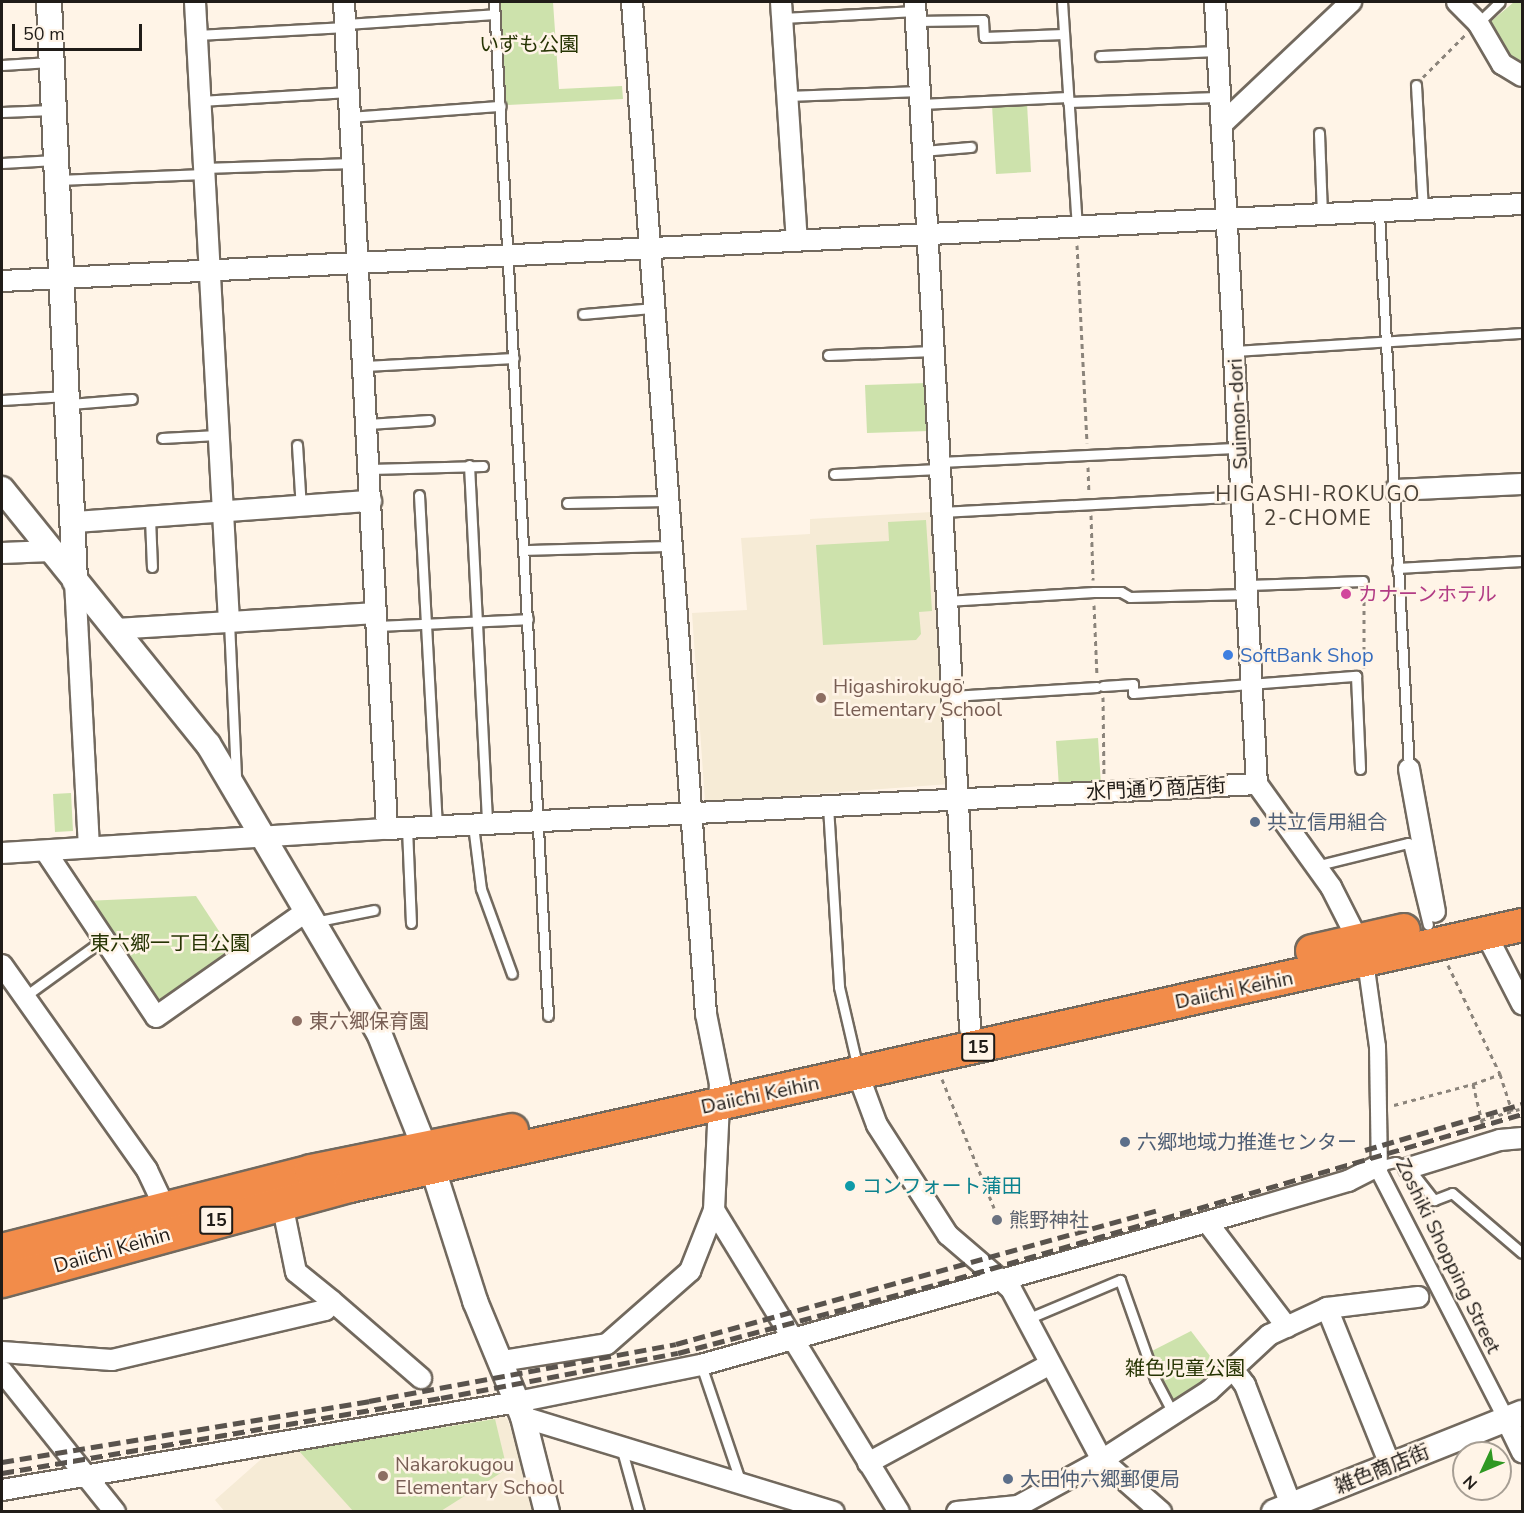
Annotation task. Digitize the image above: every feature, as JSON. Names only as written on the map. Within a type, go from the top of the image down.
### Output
[{"type":"highway","name":"Daiichi Keihin","points":[[2,1281],[282,1203],[429,1159],[1363,951],[1431,919],[1522,904]]},
{"type":"highway","name":"Daiichi Keihin","points":[[857,1065],[970,1029],[1363,951],[1486,934],[1522,925]]},
{"type":"highway","name":"Daiichi Keihin","points":[[2,1250],[166,1210],[311,1171],[429,1159]]},
{"type":"street","points":[[49,2],[70,400],[75,581],[89,847]]},
{"type":"street","points":[[195,2],[221,515],[229,622]]},
{"type":"street","points":[[344,2],[352,163],[360,263],[387,829]]},
{"type":"street","points":[[502,1361],[607,1344],[690,1272],[714,1210],[719,1094],[706,1014],[632,2]]},
{"type":"street","name":"Suimon-dori","points":[[1215,2],[1257,784]]},
{"type":"street","points":[[1222,124],[1351,2]]},
{"type":"street","points":[[1457,2],[1478,23],[1502,64],[1522,76]]},
{"type":"street","points":[[781,10],[797,240]]},
{"type":"street","points":[[916,11],[970,1029]]},
{"type":"street","points":[[2,281],[208,273],[508,254],[1228,218],[1379,213],[1522,204]]},
{"type":"street","points":[[1395,490],[1522,484]]},
{"type":"street","points":[[2,489],[196,727],[266,837],[379,1033],[429,1159],[475,1301],[502,1361],[520,1410],[547,1512]]},
{"type":"street","points":[[75,522],[221,515],[371,501]]},
{"type":"street","points":[[2,553],[51,551]]},
{"type":"street","points":[[114,629],[229,622],[376,620]]},
{"type":"street","points":[[1409,769],[1431,919]]},
{"type":"street","points":[[1257,784],[1316,866],[1363,951]]},
{"type":"street","name":"水門通り商店街","points":[[2,853],[387,829],[1257,784]]},
{"type":"street","points":[[46,852],[156,1017],[311,916]]},
{"type":"street","points":[[1486,934],[1522,1004]]},
{"type":"street","name":"Zoshiki Shopping Street","points":[[1363,951],[1377,1046],[1378,1166],[1441,1294],[1514,1416]]},
{"type":"street","points":[[2,965],[147,1170],[166,1210]]},
{"type":"street","points":[[857,1065],[878,1125],[948,1235],[999,1282],[1011,1289],[1102,1460],[1161,1512]]},
{"type":"street","points":[[1409,1168],[1487,1143],[1522,1138]]},
{"type":"street","points":[[2,1490],[84,1475],[520,1410],[701,1365],[999,1282],[1348,1181],[1378,1166]]},
{"type":"street","points":[[282,1203],[296,1272],[421,1378]]},
{"type":"street","points":[[714,1210],[899,1512]]},
{"type":"street","points":[[1207,1222],[1287,1327]]},
{"type":"street","points":[[957,1512],[1018,1506],[1102,1460],[1174,1415],[1233,1369],[1269,1335],[1327,1308],[1441,1294]]},
{"type":"street","points":[[2,1352],[112,1359],[325,1310],[332,1301]]},
{"type":"street","points":[[1327,1308],[1390,1466]]},
{"type":"street","points":[[868,1463],[1050,1364]]},
{"type":"street","points":[[1233,1369],[1245,1386],[1282,1508]]},
{"type":"street","points":[[2,1371],[115,1512]]},
{"type":"street","points":[[520,1410],[621,1447],[834,1512]]},
{"type":"street","points":[[1514,1416],[1522,1452]]},
{"type":"street","name":"雑色商店街","points":[[1282,1508],[1514,1416]]},
{"type":"lane","points":[[494,2],[525,550],[548,1016]]},
{"type":"lane","points":[[1062,2],[1077,226]]},
{"type":"lane","points":[[1478,23],[1500,2]]},
{"type":"lane","points":[[781,10],[916,11],[983,20],[984,37],[1064,34]]},
{"type":"lane","points":[[197,35],[495,14]]},
{"type":"lane","points":[[1100,56],[1218,51]]},
{"type":"lane","points":[[2,64],[52,62]]},
{"type":"lane","points":[[1416,85],[1423,210]]},
{"type":"lane","points":[[200,101],[349,92]]},
{"type":"lane","points":[[787,96],[1068,100],[1220,97]]},
{"type":"lane","points":[[350,117],[501,106]]},
{"type":"lane","points":[[2,112],[54,110]]},
{"type":"lane","points":[[1320,133],[1322,215]]},
{"type":"lane","points":[[923,151],[971,147]]},
{"type":"lane","points":[[2,163],[57,170],[204,171],[352,163]]},
{"type":"lane","points":[[1379,213],[1388,341],[1409,769]]},
{"type":"lane","points":[[583,314],[653,308]]},
{"type":"lane","points":[[1235,351],[1522,333]]},
{"type":"lane","points":[[828,355],[934,351]]},
{"type":"lane","points":[[365,366],[513,358]]},
{"type":"lane","points":[[2,400],[132,399]]},
{"type":"lane","points":[[368,424],[429,420]]},
{"type":"lane","points":[[162,438],[217,435]]},
{"type":"lane","points":[[297,445],[301,508]]},
{"type":"lane","points":[[834,474],[1088,455],[1240,448]]},
{"type":"lane","points":[[469,465],[481,889],[512,974]]},
{"type":"lane","points":[[370,469],[483,466]]},
{"type":"lane","points":[[419,495],[436,827]]},
{"type":"lane","points":[[942,512],[1243,496]]},
{"type":"lane","points":[[567,503],[667,501]]},
{"type":"lane","points":[[150,518],[152,567]]},
{"type":"lane","points":[[525,550],[671,546]]},
{"type":"lane","points":[[1398,568],[1522,561]]},
{"type":"lane","points":[[946,600],[1094,592],[1122,592],[1130,597],[1363,581]]},
{"type":"lane","points":[[376,620],[426,624],[528,619]]},
{"type":"lane","points":[[229,622],[237,790]]},
{"type":"lane","points":[[952,696],[1133,684],[1133,693],[1356,676],[1360,769]]},
{"type":"lane","points":[[828,806],[839,987],[857,1065]]},
{"type":"lane","points":[[407,828],[411,923]]},
{"type":"lane","points":[[1316,866],[1408,843],[1431,919]]},
{"type":"lane","points":[[311,916],[374,909]]},
{"type":"lane","points":[[24,997],[104,939]]},
{"type":"lane","points":[[1378,1166],[1396,1162],[1409,1168],[1434,1200],[1452,1193],[1522,1253]]},
{"type":"lane","points":[[1027,1319],[1120,1280],[1155,1379],[1174,1415]]},
{"type":"lane","points":[[701,1365],[741,1484]]},
{"type":"lane","points":[[621,1447],[639,1512]]},
{"type":"path","points":[[1416,85],[1478,23]]},
{"type":"path","points":[[1077,226],[1104,791]]},
{"type":"path","points":[[1356,676],[1366,666],[1363,581]]},
{"type":"path","points":[[1444,958],[1500,1074],[1512,1111]]},
{"type":"path","points":[[939,1071],[994,1208]]},
{"type":"path","points":[[1377,1110],[1473,1084],[1500,1074]]},
{"type":"path","points":[[1473,1084],[1487,1143]]},
{"type":"path","points":[[1481,1120],[1519,1109]]},
{"type":"shaded area","name":"Higashirokugō Elementary School","points":[[932,512],[950,784],[705,802],[692,613],[747,610],[741,538],[810,534],[810,519]]},
{"type":"shaded area","name":"Nakarokugou Elementary School","points":[[501,1414],[508,1420],[536,1511],[225,1512],[215,1500],[268,1453]]},
{"type":"green space","name":"いずも公園","points":[[553,2],[559,89],[622,86],[623,99],[506,105],[500,3]]},
{"type":"green space","points":[[1514,2],[1522,2],[1522,67],[1507,56],[1489,23]]},
{"type":"green space","points":[[1027,104],[1031,172],[996,174],[992,105]]},
{"type":"green space","points":[[927,383],[929,431],[867,433],[865,385]]},
{"type":"green space","points":[[926,520],[932,611],[919,612],[921,634],[916,640],[823,645],[816,545],[889,541],[888,522]]},
{"type":"green space","points":[[1098,738],[1101,785],[1059,788],[1056,741]]},
{"type":"green space","points":[[71,793],[73,831],[55,832],[53,794]]},
{"type":"green space","name":"東六郷一丁目公園","points":[[196,896],[234,954],[159,1007],[85,901]]},
{"type":"green space","name":"雑色児童公園","points":[[1191,1331],[1220,1369],[1204,1386],[1172,1404],[1150,1352]]},
{"type":"green space","points":[[495,1419],[507,1469],[441,1511],[353,1511],[299,1451]]},
{"type":"railway","points":[[1365,1150],[1522,1104]]},
{"type":"railway","points":[[2,1473],[441,1398],[678,1353],[938,1284],[1522,1114]]},
{"type":"railway","points":[[2,1462],[369,1401],[676,1344],[1158,1210]]},
{"type":"place","name":"カナーンホテル","points":[[1346,594]]},
{"type":"place","name":"SoftBank Shop","points":[[1228,655]]},
{"type":"place","name":"Higashirokugō Elementary School","points":[[821,698]]},
{"type":"place","name":"共立信用組合","points":[[1255,822]]},
{"type":"place","name":"東六郷保育園","points":[[297,1021]]},
{"type":"place","name":"六郷地域力推進センター","points":[[1125,1142]]},
{"type":"place","name":"コンフォート蒲田","points":[[850,1186]]},
{"type":"place","name":"熊野神社","points":[[997,1220]]},
{"type":"place","name":"Nakarokugou Elementary School","points":[[383,1476]]},
{"type":"place","name":"大田仲六郷郵便局","points":[[1008,1479]]},
{"type":"district","name":"HIGASHI-ROKUGO 2-CHOME","points":[[1318,506]]}]
